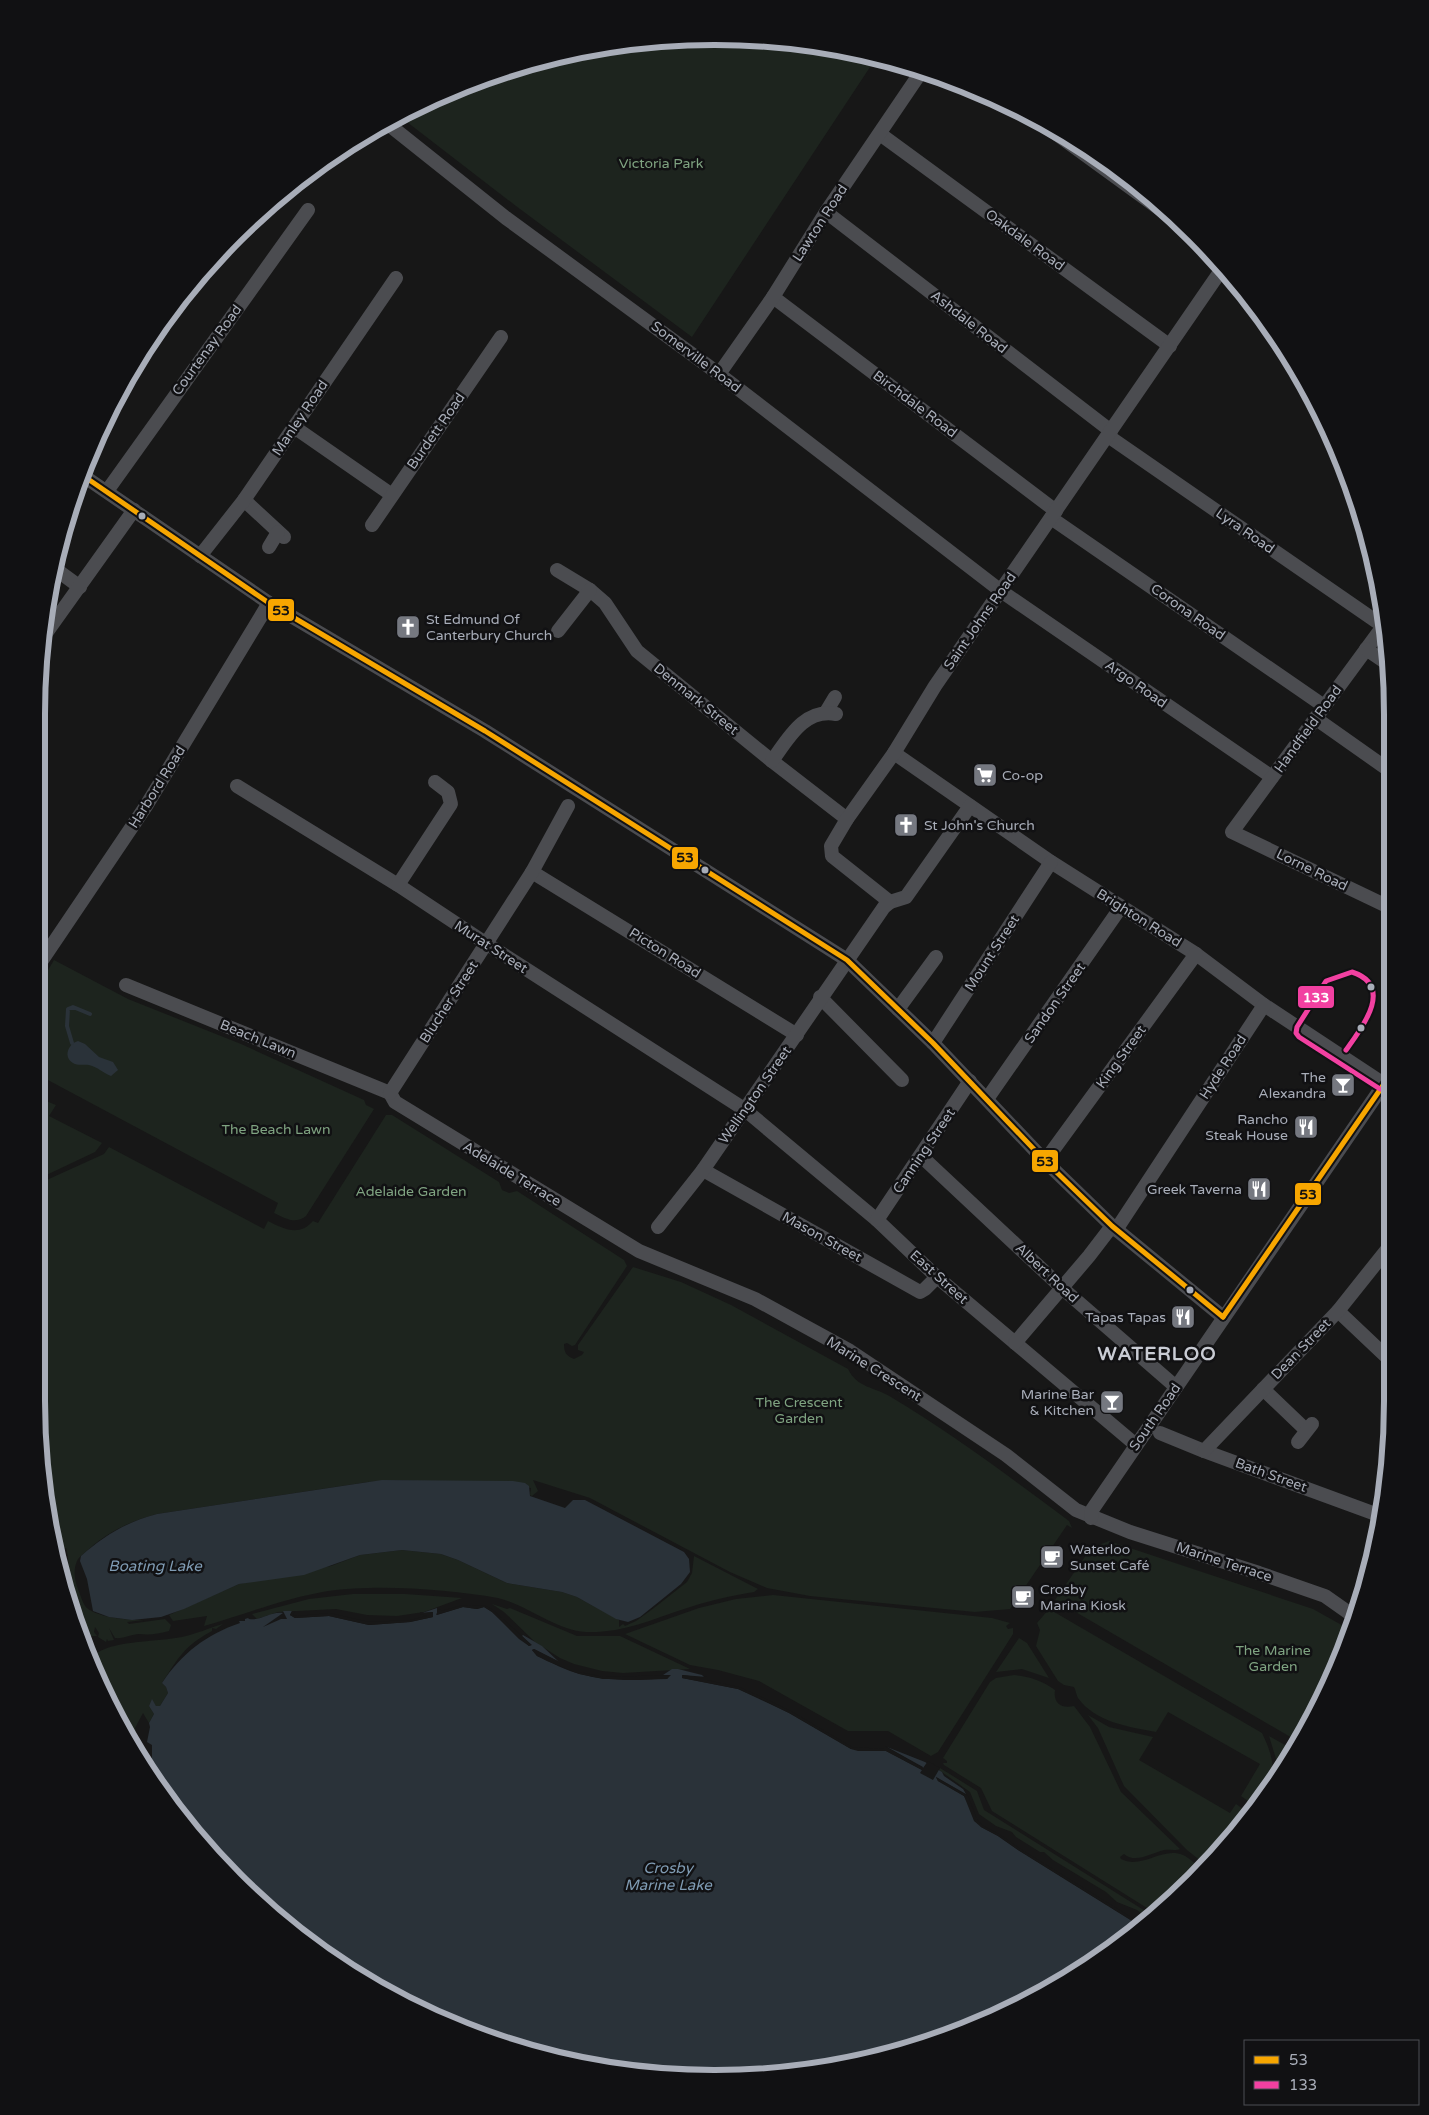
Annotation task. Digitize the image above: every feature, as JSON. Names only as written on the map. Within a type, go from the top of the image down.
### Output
[{"type":"street","name":"Lawton Road","points":[[718,374],[773,297],[826,212],[918,77]]},
{"type":"street","name":"Somerville Road","points":[[395,127],[506,218],[718,374],[1001,591]]},
{"type":"street","name":"Oakdale Road","points":[[880,134],[1170,346]]},
{"type":"street","name":"Courtenay Road","points":[[107,491],[308,210]]},
{"type":"street","name":"Ashdale Road","points":[[826,212],[1109,434]]},
{"type":"street","name":"Saint Johns Road","points":[[890,902],[832,856],[831,846],[847,819],[894,753],[936,686],[1219,274]]},
{"type":"street","name":"Manley Road","points":[[200,556],[244,500],[396,278]]},
{"type":"street","name":"Birchdale Road","points":[[773,297],[1054,515]]},
{"type":"street","name":"Burdett Road","points":[[372,525],[501,337]]},
{"type":"street","points":[[294,427],[392,495]]},
{"type":"street","name":"Lyra Road","points":[[1109,434],[1377,621]]},
{"type":"street","points":[[88,479],[269,603],[485,731],[847,960],[933,1043],[1045,1161],[1114,1228],[1223,1317]]},
{"type":"street","points":[[244,500],[281,534],[269,547]]},
{"type":"street","points":[[51,626],[134,510]]},
{"type":"street","name":"Corona Road","points":[[1054,515],[1324,706]]},
{"type":"street","name":"Denmark Street","points":[[557,570],[590,590],[605,603],[637,651],[772,761],[847,819]]},
{"type":"street","points":[[61,573],[80,587]]},
{"type":"street","points":[[558,631],[590,590]]},
{"type":"street","name":"Argo Road","points":[[1001,591],[1272,777]]},
{"type":"street","name":"Harbord Road","points":[[45,956],[146,806],[269,603]]},
{"type":"street","name":"Handfield Road","points":[[1232,832],[1379,633]]},
{"type":"street","points":[[1366,649],[1382,660]]},
{"type":"street","points":[[772,761],[795,729],[811,716],[831,713],[835,697]]},
{"type":"street","points":[[1316,718],[1384,766]]},
{"type":"street","name":"Brighton Road","points":[[894,753],[1051,862],[1196,954],[1264,1005],[1384,1083]]},
{"type":"street","points":[[398,885],[422,838],[451,804],[448,792],[435,782]]},
{"type":"street","name":"Murat Street","points":[[237,786],[398,885],[744,1108]]},
{"type":"street","name":"Blucher Street","points":[[390,1093],[532,872],[568,806]]},
{"type":"street","points":[[847,960],[884,907],[890,902],[906,897],[970,806]]},
{"type":"street","name":"Lorne Road","points":[[1232,832],[1384,905]]},
{"type":"street","name":"Mount Street","points":[[933,1043],[1051,862]]},
{"type":"street","name":"Picton Road","points":[[532,872],[797,1035]]},
{"type":"street","name":"Sandon Street","points":[[987,1099],[1121,907]]},
{"type":"street","name":"King Street","points":[[1045,1161],[1196,954]]},
{"type":"street","points":[[898,1009],[936,957]]},
{"type":"street","name":"Wellington Street","points":[[658,1227],[703,1170],[847,960]]},
{"type":"street","name":"Beach Lawn","points":[[126,985],[390,1093]]},
{"type":"street","points":[[820,997],[902,1080]]},
{"type":"street","name":"Hyde Road","points":[[1015,1343],[1114,1228],[1264,1005]]},
{"type":"street","name":"Canning Street","points":[[877,1220],[970,1081]]},
{"type":"street","name":"South Road","points":[[1091,1518],[1092,1510],[1223,1317],[1384,1092]]},
{"type":"street","name":"Adelaide Terrace","points":[[390,1093],[395,1102],[638,1251]]},
{"type":"street","name":"East Street","points":[[744,1108],[877,1220],[937,1277],[1136,1445]]},
{"type":"street","name":"Albert Road","points":[[921,1156],[1062,1288],[1176,1387]]},
{"type":"street","name":"Mason Street","points":[[703,1170],[920,1292],[937,1277]]},
{"type":"street","name":"Marine Crescent","points":[[638,1251],[755,1299],[850,1352],[1006,1455],[1064,1502],[1091,1518]]},
{"type":"street","name":"Dean Street","points":[[1204,1451],[1338,1311],[1384,1253]]},
{"type":"street","points":[[1338,1311],[1384,1354]]},
{"type":"street","points":[[1263,1389],[1309,1427],[1298,1442]]},
{"type":"street","name":"Bath Street","points":[[1160,1433],[1374,1513]]},
{"type":"street","name":"Marine Terrace","points":[[1091,1518],[1259,1572],[1324,1596],[1349,1614]]},
{"type":"green space","name":"Victoria Park","points":[[671,46],[758,46],[802,51],[872,64],[692,337],[407,122],[418,114],[458,96],[499,81],[541,68],[627,51]]},
{"type":"green space","name":"The Beach Lawn","points":[[54,960],[128,999],[241,1044],[364,1100],[366,1105],[374,1109],[306,1216],[298,1220],[286,1219],[274,1213],[278,1203],[46,1079],[45,1081],[45,975]]},
{"type":"green space","points":[[45,1100],[56,1105],[49,1116],[102,1143],[95,1152],[45,1176],[45,1160],[47,1157],[45,1154]]},
{"type":"green space","points":[[386,1115],[392,1115],[499,1182],[502,1190],[509,1193],[517,1191],[624,1260],[627,1266],[575,1345],[564,1344],[565,1351],[569,1357],[574,1359],[582,1355],[584,1352],[578,1350],[578,1345],[633,1267],[681,1282],[731,1305],[848,1369],[861,1384],[891,1397],[981,1457],[1069,1521],[1072,1528],[1067,1525],[1010,1609],[975,1612],[810,1596],[767,1588],[730,1572],[590,1498],[533,1480],[538,1491],[532,1496],[530,1495],[531,1488],[400,1480],[368,1482],[157,1514],[129,1523],[112,1532],[82,1555],[76,1562],[76,1581],[85,1606],[104,1616],[144,1620],[127,1622],[129,1624],[165,1619],[171,1625],[169,1631],[165,1632],[136,1634],[118,1638],[115,1638],[109,1628],[114,1640],[108,1641],[107,1639],[106,1642],[98,1637],[99,1633],[95,1627],[94,1632],[97,1636],[88,1636],[68,1574],[66,1548],[62,1549],[58,1531],[46,1444],[45,1181],[104,1154],[109,1147],[264,1229],[268,1221],[291,1230],[302,1229],[313,1221],[318,1223]]},
{"type":"green space","name":"The Marine Garden","points":[[1109,1541],[1313,1609],[1344,1626],[1315,1697],[1292,1738],[1055,1600],[1091,1548]]},
{"type":"green space","points":[[402,1550],[441,1554],[507,1583],[562,1592],[577,1597],[619,1620],[619,1627],[636,1621],[687,1582],[692,1573],[694,1556],[758,1589],[754,1592],[701,1604],[625,1628],[600,1632],[575,1631],[553,1623],[509,1601],[498,1598],[413,1588],[368,1588],[328,1591],[281,1602],[204,1626],[207,1616],[173,1621],[169,1615],[239,1584],[331,1566],[360,1555]]},
{"type":"green space","points":[[353,1594],[405,1594],[462,1598],[424,1612],[397,1616],[367,1615],[336,1609],[278,1612],[257,1619],[252,1614],[309,1599]]},
{"type":"green space","points":[[773,1595],[992,1618],[1010,1623],[1006,1626],[1008,1629],[1013,1628],[1013,1634],[938,1752],[931,1756],[888,1731],[848,1731],[759,1681],[690,1665],[625,1634],[699,1608],[736,1599]]},
{"type":"green space","points":[[492,1604],[507,1609],[510,1608],[577,1636],[620,1636],[690,1669],[623,1673],[602,1671],[574,1664],[560,1658],[535,1642],[504,1612]]},
{"type":"green space","points":[[1049,1609],[1262,1733],[1270,1752],[1273,1769],[1250,1802],[1241,1796],[1260,1764],[1168,1712],[1156,1732],[1113,1722],[1094,1713],[1078,1698],[1074,1687],[1064,1685],[1058,1681],[1036,1646],[1040,1630],[1037,1623]]},
{"type":"green space","points":[[223,1624],[216,1629],[212,1628],[212,1631],[188,1647],[173,1666],[162,1683],[168,1693],[160,1706],[156,1706],[152,1700],[149,1706],[154,1714],[149,1723],[143,1713],[135,1728],[139,1741],[114,1697],[97,1658],[97,1653],[115,1646],[172,1639]]},
{"type":"green space","points":[[1019,1638],[1027,1643],[1049,1678],[1022,1669],[996,1672]]},
{"type":"green space","points":[[1014,1675],[1025,1676],[1046,1684],[1055,1690],[1055,1698],[1062,1706],[1074,1706],[1090,1727],[1121,1792],[1180,1849],[1164,1850],[1139,1858],[1129,1857],[1124,1854],[1120,1857],[1121,1859],[1137,1862],[1167,1853],[1175,1853],[1186,1856],[1197,1865],[1150,1909],[992,1811],[981,1788],[944,1765],[943,1763],[947,1763],[947,1761],[943,1758],[990,1682],[996,1678]]},
{"type":"green space","points":[[1088,1715],[1109,1727],[1153,1737],[1139,1760],[1230,1813],[1236,1804],[1244,1810],[1201,1861],[1187,1850],[1124,1786],[1098,1728]]},
{"type":"green space","points":[[1269,1736],[1287,1746],[1276,1764]]},
{"type":"green space","points":[[940,1768],[977,1791],[984,1810],[1147,1912],[1143,1915],[1137,1910],[1117,1902],[1106,1892],[1053,1860],[1044,1852],[1040,1852],[1016,1837],[1012,1832],[996,1826],[979,1814],[970,1792],[939,1770]]},
{"type":"water","points":[[78,1041],[85,1044],[99,1057],[113,1062],[118,1070],[111,1076],[92,1066],[73,1063],[68,1057],[68,1051]]},
{"type":"water","name":"Boating Lake","points":[[382,1480],[513,1481],[525,1483],[529,1486],[530,1496],[565,1508],[573,1500],[585,1500],[684,1552],[689,1559],[690,1572],[681,1584],[640,1617],[628,1622],[616,1619],[577,1597],[562,1592],[507,1583],[441,1554],[402,1550],[360,1555],[304,1575],[239,1584],[184,1609],[161,1617],[132,1620],[109,1617],[93,1611],[87,1579],[80,1561],[81,1556],[107,1536],[135,1521],[157,1514]]},
{"type":"water","name":"Crosby Marine Lake","points":[[463,1607],[477,1609],[484,1607],[529,1646],[531,1645],[523,1635],[542,1646],[559,1662],[534,1649],[532,1650],[537,1656],[575,1673],[591,1677],[623,1680],[667,1679],[670,1675],[663,1675],[672,1669],[702,1675],[705,1678],[683,1675],[682,1678],[738,1689],[789,1713],[851,1749],[886,1751],[922,1770],[923,1767],[887,1747],[925,1762],[942,1772],[944,1776],[963,1789],[966,1794],[936,1777],[938,1781],[964,1796],[981,1827],[1134,1922],[1086,1957],[1049,1980],[1011,2001],[971,2019],[888,2047],[802,2064],[758,2069],[714,2070],[671,2069],[627,2064],[541,2047],[458,2019],[418,2001],[343,1957],[307,1932],[273,1904],[211,1842],[183,1808],[152,1762],[152,1745],[147,1742],[149,1723],[154,1714],[149,1706],[152,1699],[156,1706],[160,1706],[168,1693],[162,1683],[169,1673],[196,1646],[217,1633],[240,1623],[239,1621],[245,1621],[248,1618],[258,1619],[274,1613],[283,1613],[263,1627],[281,1619],[287,1619],[283,1611],[292,1611],[290,1615],[295,1618],[329,1616],[369,1625],[410,1622],[433,1617],[432,1612],[422,1613],[437,1608],[437,1615]]},
{"type":"pier","points":[[463,1605],[484,1605],[493,1610],[532,1645],[529,1646],[519,1639],[492,1612],[484,1607],[477,1609],[463,1607],[436,1615],[438,1610],[441,1609],[441,1611]]},
{"type":"pier","points":[[292,1611],[295,1611],[293,1615],[296,1616],[330,1613],[369,1622],[410,1620],[427,1616],[420,1614],[420,1612],[433,1612],[433,1617],[410,1622],[369,1625],[329,1616],[295,1618],[290,1615]]},
{"type":"pier","points":[[534,1649],[580,1672],[604,1677],[671,1675],[667,1679],[603,1679],[579,1674],[547,1661],[537,1656],[532,1650]]},
{"type":"pier","points":[[682,1675],[707,1677],[707,1680],[739,1687],[791,1711],[852,1747],[885,1749],[885,1746],[923,1768],[928,1761],[940,1768],[933,1780],[920,1773],[922,1770],[886,1751],[858,1751],[851,1749],[789,1713],[738,1689],[682,1678]]},
{"type":"pier","points":[[936,1777],[968,1796],[977,1819],[982,1825],[1136,1920],[1134,1922],[981,1827],[974,1821],[964,1796],[938,1781]]},
{"type":"waterway","points":[[72,1043],[67,1026],[68,1009],[73,1007],[90,1014]]},
{"type":"transit line","name":"53","points":[[88,479],[269,603],[485,731],[847,960],[933,1043],[1045,1161],[1112,1226],[1223,1317]]},
{"type":"transit line","name":"133","points":[[1346,1050],[1366,1019],[1373,997],[1371,987],[1365,978],[1352,972],[1326,981],[1297,1027],[1296,1033],[1299,1037],[1380,1089]]},
{"type":"transit line","name":"53","points":[[1223,1317],[1384,1084]]},
{"type":"place","name":"St Edmund Of Canterbury Church","points":[[408,627]]},
{"type":"place","name":"Co-op","points":[[985,775]]},
{"type":"place","name":"St John's Church","points":[[906,825]]},
{"type":"place","name":"The Alexandra","points":[[1343,1085]]},
{"type":"place","name":"Rancho Steak House","points":[[1306,1127]]},
{"type":"place","name":"Greek Taverna","points":[[1259,1189]]},
{"type":"place","name":"Tapas Tapas","points":[[1183,1317]]},
{"type":"place","name":"Marine Bar & Kitchen","points":[[1112,1402]]},
{"type":"place","name":"Waterloo Sunset Café","points":[[1052,1557]]},
{"type":"place","name":"Crosby Marina Kiosk","points":[[1023,1597]]},
{"type":"district","name":"WATERLOO","points":[[1157,1354]]},
{"type":"park label","name":"Adelaide Garden","points":[[411,1191]]},
{"type":"park label","name":"The Crescent Garden","points":[[799,1410]]}]
